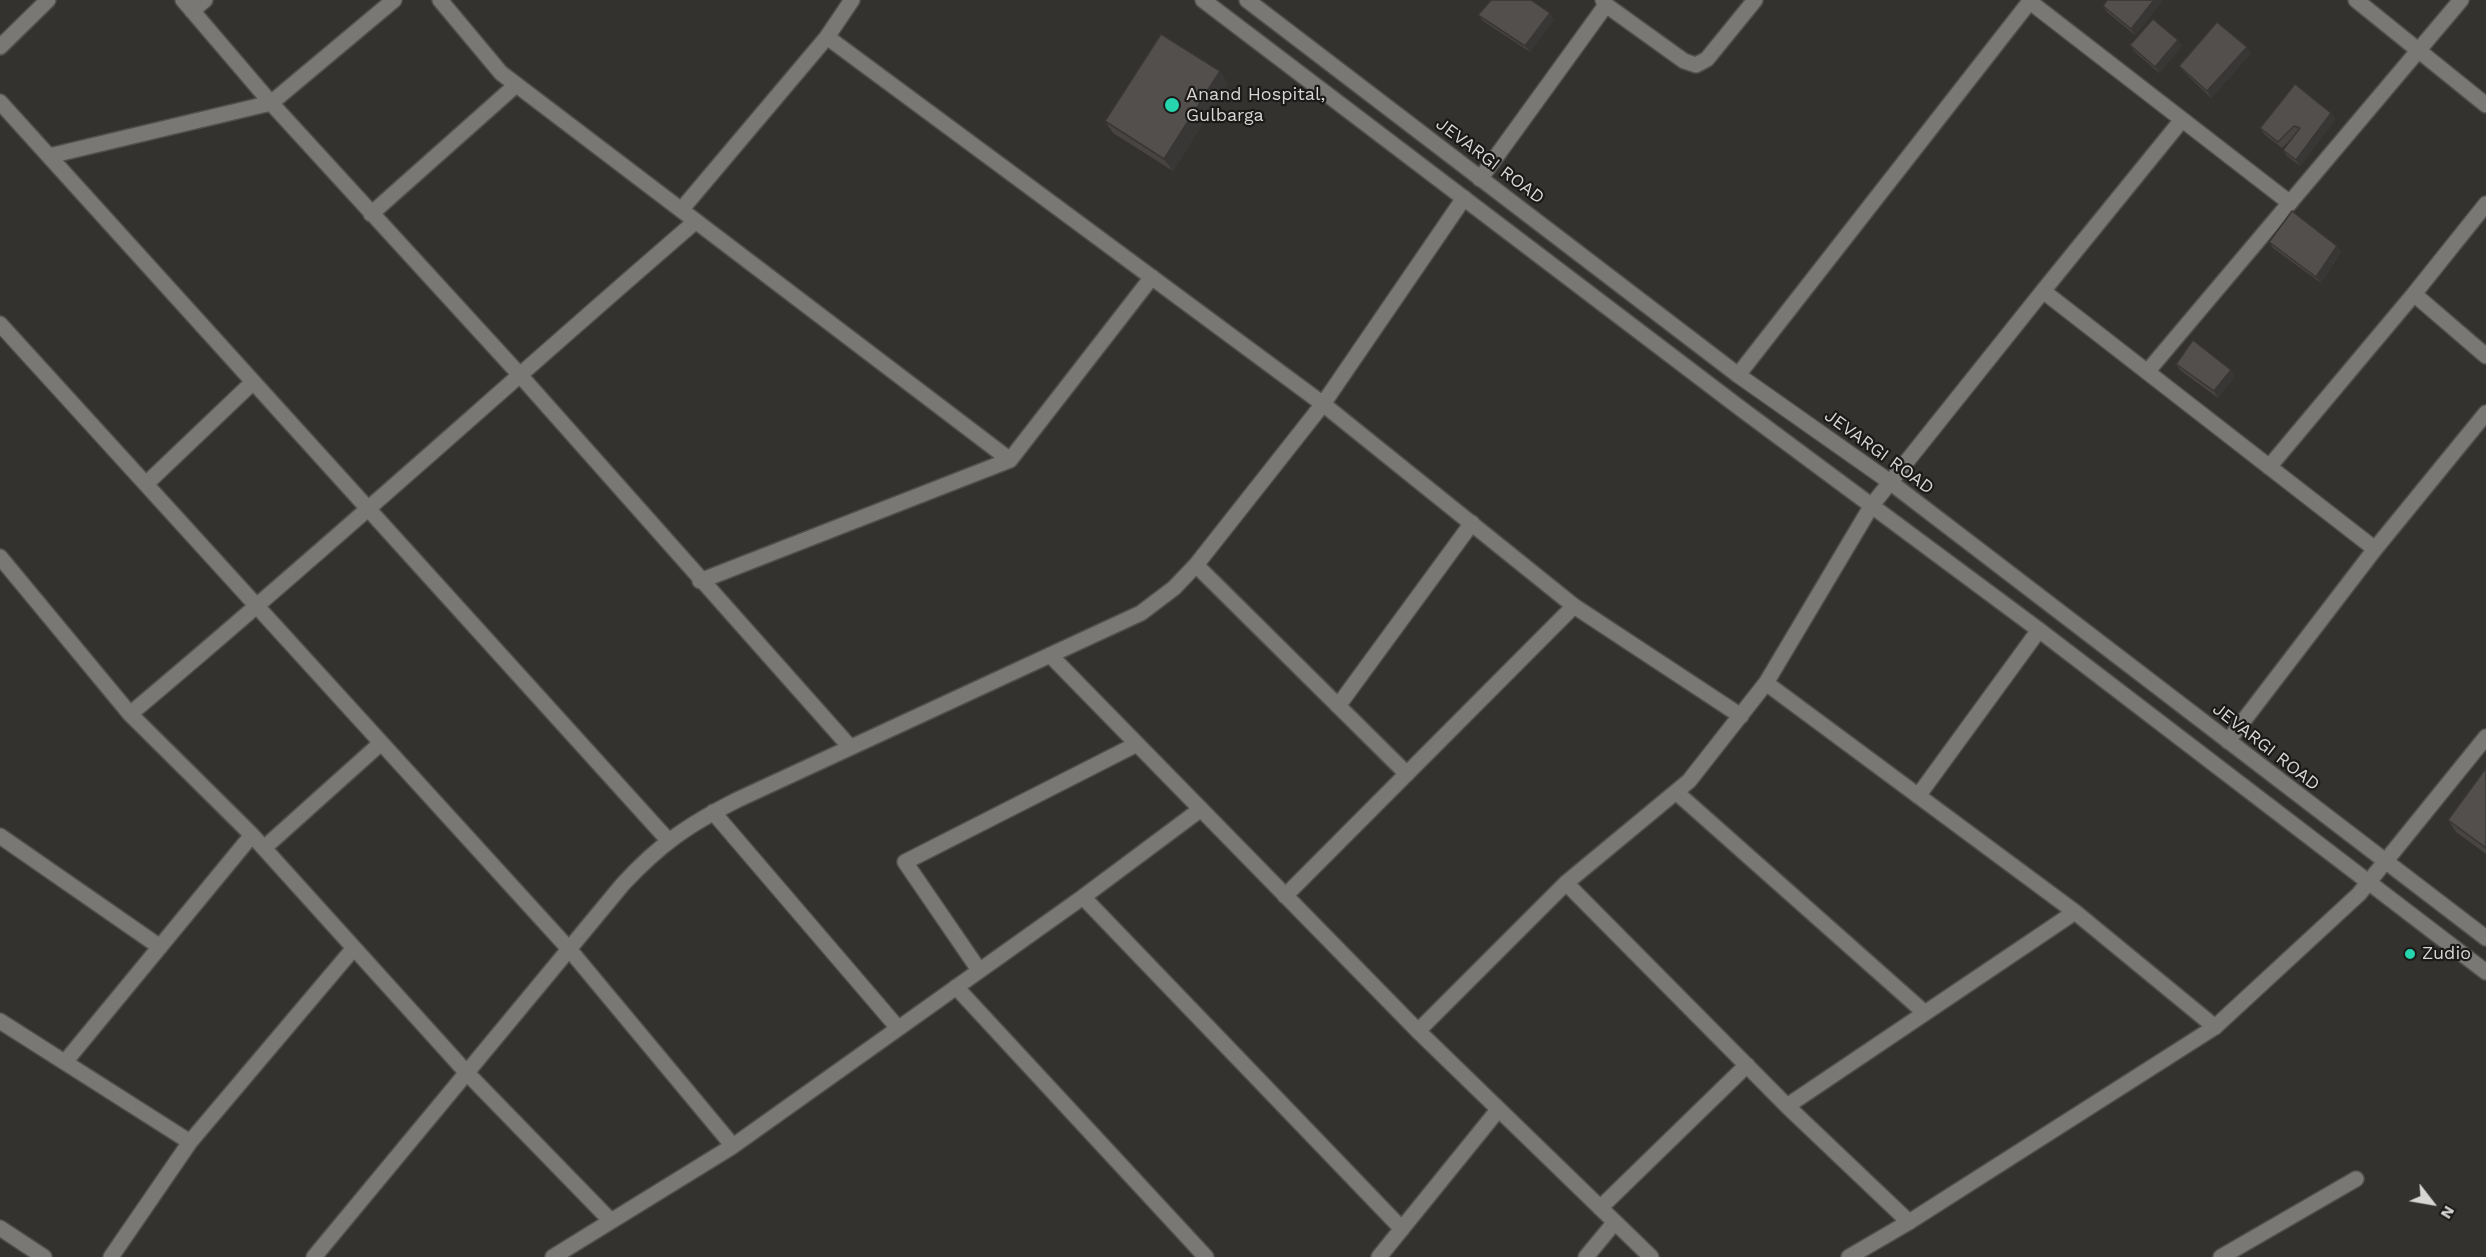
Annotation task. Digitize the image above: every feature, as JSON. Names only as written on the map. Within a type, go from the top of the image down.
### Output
[{"type":"street","points":[[205,0],[188,5],[271,103],[519,374],[849,747]]},
{"type":"street","points":[[49,156],[271,103],[394,0]]},
{"type":"street","points":[[440,0],[501,73],[1010,460]]},
{"type":"street","points":[[681,210],[826,37],[852,0]]},
{"type":"street","points":[[1203,0],[1740,408],[2039,630],[2367,884],[2486,972]]},
{"type":"street","name":"JEVARGI ROAD","points":[[1247,0],[1738,375],[1890,482],[2385,863],[2486,938]]},
{"type":"street","points":[[1480,179],[1604,2],[1684,61],[1696,65],[1707,59],[1755,0]]},
{"type":"street","points":[[2356,0],[2486,105]]},
{"type":"street","points":[[2147,372],[2461,0]]},
{"type":"street","points":[[1738,375],[2030,1],[2181,121],[2290,203]]},
{"type":"street","points":[[0,47],[38,3]]},
{"type":"street","points":[[826,37],[1323,404],[1574,606],[1741,716]]},
{"type":"street","points":[[371,214],[516,85]]},
{"type":"street","points":[[0,102],[668,840]]},
{"type":"street","points":[[1418,1031],[1566,883],[1689,781],[1766,683],[1872,505],[2181,121]]},
{"type":"street","points":[[314,1257],[652,852],[713,812],[1141,613],[1174,588],[1196,565],[1323,404],[1464,198]]},
{"type":"street","points":[[2270,467],[2486,204]]},
{"type":"street","points":[[130,714],[258,607],[519,374],[696,221]]},
{"type":"street","points":[[700,581],[1010,460],[1152,278]]},
{"type":"street","points":[[2043,291],[2375,549]]},
{"type":"street","points":[[2414,294],[2486,356]]},
{"type":"street","points":[[0,324],[569,949],[733,1146]]},
{"type":"street","points":[[146,484],[254,382]]},
{"type":"street","points":[[2228,741],[2375,549],[2486,413]]},
{"type":"street","points":[[1338,706],[1472,523]]},
{"type":"street","points":[[0,557],[130,714],[252,835],[467,1073],[611,1221]]},
{"type":"street","points":[[1196,565],[1407,774]]},
{"type":"street","points":[[1285,896],[1574,606]]},
{"type":"street","points":[[1918,796],[2039,630]]},
{"type":"street","points":[[1050,655],[1418,1031],[1651,1257]]},
{"type":"street","points":[[1766,683],[2074,912],[2215,1028]]},
{"type":"street","points":[[1849,1257],[1909,1222],[2215,1028],[2367,884],[2486,737]]},
{"type":"street","points":[[264,848],[381,743]]},
{"type":"street","points":[[979,970],[905,862],[1137,744]]},
{"type":"street","points":[[1676,792],[1925,1013]]},
{"type":"street","points":[[553,1257],[733,1146],[1083,897],[1201,809]]},
{"type":"street","points":[[713,812],[898,1028]]},
{"type":"street","points":[[65,1062],[252,835]]},
{"type":"street","points":[[0,836],[160,947]]},
{"type":"street","points":[[1566,883],[1787,1106],[1909,1222]]},
{"type":"street","points":[[1083,897],[1402,1229]]},
{"type":"street","points":[[1787,1106],[2074,912]]},
{"type":"street","points":[[111,1257],[190,1142],[354,948]]},
{"type":"street","points":[[956,987],[1206,1257]]},
{"type":"street","points":[[0,1020],[190,1142]]},
{"type":"street","points":[[1600,1208],[1747,1065]]},
{"type":"street","points":[[1379,1257],[1498,1110]]},
{"type":"street","points":[[2221,1257],[2356,1179]]},
{"type":"street","points":[[1586,1257],[1615,1222]]},
{"type":"street","points":[[1,1230],[44,1257]]},
{"type":"building","points":[[1491,0],[1531,0],[1550,13],[1525,46],[1478,15]]},
{"type":"building","points":[[2107,0],[2154,0],[2131,29],[2103,6]]},
{"type":"building","points":[[2153,19],[2178,40],[2155,67],[2130,45]]},
{"type":"building","points":[[2217,22],[2247,47],[2207,91],[2179,66]]},
{"type":"building","points":[[1161,34],[1220,71],[1164,159],[1105,121]]},
{"type":"building","points":[[2295,84],[2331,113],[2296,160],[2283,150],[2300,128],[2294,126],[2278,142],[2260,128]]},
{"type":"building","points":[[2292,211],[2337,246],[2316,277],[2269,242]]},
{"type":"building","points":[[2193,340],[2231,370],[2214,391],[2176,364]]},
{"type":"building","points":[[2486,768],[2486,848],[2448,820]]},
{"type":"place","name":"Anand Hospital, Gulbarga","points":[[1172,105]]},
{"type":"place","name":"Zudio","points":[[2410,954]]}]
